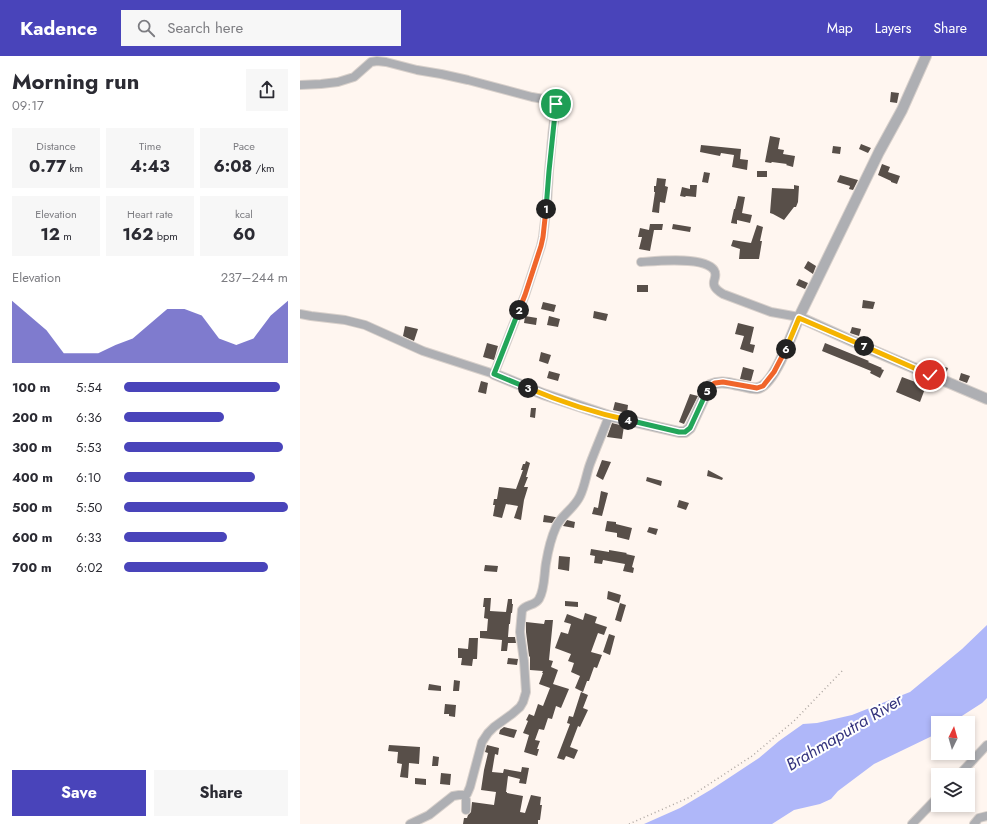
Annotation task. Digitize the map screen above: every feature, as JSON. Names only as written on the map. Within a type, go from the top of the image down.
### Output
[{"type":"street","points":[[300,314],[345,320],[365,325],[423,351],[494,374],[544,394],[609,416],[679,432],[685,432],[690,428],[710,386],[715,383],[723,382],[757,388],[763,386],[774,372],[879,152],[902,110],[926,56]]},
{"type":"street","points":[[300,85],[338,82],[354,76],[371,62],[377,61],[468,80],[549,100],[556,104],[547,203],[541,246],[525,295],[494,374]]},
{"type":"street","points":[[641,262],[681,260],[704,263],[716,273],[714,286],[716,290],[723,294],[771,312],[799,318],[987,399]]},
{"type":"street","points":[[466,810],[465,795],[468,793],[470,787],[482,742],[494,726],[520,707],[526,697],[524,661],[520,632],[522,610],[538,601],[540,597],[546,562],[556,527],[561,519],[575,505],[580,496],[590,464],[609,416]]},
{"type":"street","points":[[965,768],[987,745]]},
{"type":"street","points":[[410,824],[429,815],[453,796],[465,795]]},
{"type":"street","points":[[912,824],[931,804]]},
{"type":"street","points":[[974,824],[979,818],[987,816]]},
{"type":"path","points":[[629,824],[688,798],[752,756],[794,721],[844,669]]},
{"type":"water","name":"Brahmaputra River","points":[[987,625],[987,698],[962,716],[931,716],[931,736],[874,764],[838,791],[831,799],[820,804],[794,810],[772,824],[644,824],[680,808],[712,789],[759,758],[779,741],[803,724],[817,723],[852,715],[910,692],[962,649]]},
{"type":"building","points":[[891,92],[899,93],[897,103],[890,102]]},
{"type":"building","points":[[770,136],[780,138],[778,149],[784,150],[783,154],[795,156],[793,167],[786,165],[787,164],[765,162]]},
{"type":"building","points":[[861,144],[871,148],[868,153],[859,149]]},
{"type":"building","points":[[701,145],[741,149],[740,159],[748,160],[747,170],[732,167],[734,155],[721,153],[720,156],[700,152]]},
{"type":"building","points":[[833,146],[841,147],[840,154],[832,153]]},
{"type":"building","points":[[882,164],[890,167],[888,172],[900,176],[897,184],[878,175]]},
{"type":"building","points":[[757,171],[767,171],[767,177],[757,177]]},
{"type":"building","points":[[704,172],[710,173],[708,183],[702,182]]},
{"type":"building","points":[[840,175],[858,180],[853,190],[849,189],[850,186],[837,182]]},
{"type":"building","points":[[657,178],[666,179],[665,186],[668,187],[665,203],[660,202],[659,213],[652,212],[655,192],[654,186],[656,186]]},
{"type":"building","points":[[690,185],[697,185],[696,197],[680,196],[682,187],[690,189]]},
{"type":"building","points":[[794,185],[799,186],[798,202],[796,207],[794,207],[784,220],[770,213],[772,188],[794,189]]},
{"type":"building","points":[[738,196],[745,197],[742,213],[752,215],[750,223],[737,220],[737,224],[731,223]]},
{"type":"building","points":[[650,224],[663,224],[662,230],[654,230],[650,251],[639,249],[642,237],[638,237],[640,228],[649,230]]},
{"type":"building","points":[[673,224],[691,227],[690,232],[672,229]]},
{"type":"building","points":[[757,225],[763,227],[760,241],[762,241],[759,259],[739,259],[740,249],[731,246],[733,240],[751,243]]},
{"type":"building","points":[[808,261],[816,266],[813,274],[804,268]]},
{"type":"building","points":[[799,279],[808,283],[805,289],[796,285]]},
{"type":"building","points":[[637,285],[648,285],[648,292],[637,292]]},
{"type":"building","points":[[863,300],[875,302],[873,309],[862,308]]},
{"type":"building","points":[[543,302],[556,305],[554,312],[541,309]]},
{"type":"building","points":[[594,311],[608,314],[606,321],[593,318]]},
{"type":"building","points":[[525,316],[537,318],[536,325],[524,323]]},
{"type":"building","points":[[549,316],[560,319],[558,327],[547,325]]},
{"type":"building","points":[[738,323],[754,327],[750,344],[755,345],[753,353],[740,349],[744,336],[735,334]]},
{"type":"building","points":[[405,326],[418,329],[414,341],[403,336]]},
{"type":"building","points":[[852,327],[861,329],[859,336],[850,333]]},
{"type":"building","points":[[487,343],[498,346],[494,360],[483,357]]},
{"type":"building","points":[[825,343],[882,368],[881,369],[884,370],[880,378],[870,373],[871,371],[822,351]]},
{"type":"building","points":[[541,352],[551,355],[548,364],[539,361]]},
{"type":"building","points":[[940,365],[948,368],[946,374],[937,371]]},
{"type":"building","points":[[743,367],[754,370],[751,381],[740,379]]},
{"type":"building","points":[[549,371],[560,374],[558,381],[547,378]]},
{"type":"building","points":[[961,373],[970,376],[967,383],[959,380]]},
{"type":"building","points":[[902,377],[926,386],[920,402],[896,392]]},
{"type":"building","points":[[481,381],[488,383],[486,394],[478,392]]},
{"type":"building","points":[[690,394],[698,396],[684,424],[679,422]]},
{"type":"building","points":[[615,402],[628,405],[627,413],[613,410]]},
{"type":"building","points":[[531,408],[536,408],[535,418],[530,417]]},
{"type":"building","points":[[612,423],[624,426],[622,439],[607,437]]},
{"type":"building","points":[[602,460],[611,462],[603,480],[596,476]]},
{"type":"building","points":[[526,461],[530,463],[526,477],[528,477],[524,487],[528,487],[524,500],[521,520],[514,518],[518,506],[506,504],[502,518],[493,516],[495,505],[493,505],[494,499],[497,499],[499,487],[516,489],[523,470],[521,470],[523,464],[525,464]]},
{"type":"building","points":[[708,470],[723,478],[722,480],[707,476]]},
{"type":"building","points":[[647,477],[662,481],[661,486],[646,481]]},
{"type":"building","points":[[601,491],[608,493],[602,516],[592,514],[594,507],[598,508]]},
{"type":"building","points":[[679,500],[689,503],[686,510],[677,507]]},
{"type":"building","points":[[544,515],[556,517],[552,523],[543,522]]},
{"type":"building","points":[[567,520],[575,522],[574,528],[563,526]]},
{"type":"building","points":[[607,521],[616,522],[616,524],[632,528],[629,540],[617,537],[617,533],[605,531]]},
{"type":"building","points":[[649,527],[658,529],[656,535],[647,532]]},
{"type":"building","points":[[591,549],[609,552],[609,550],[635,556],[632,567],[634,568],[633,573],[623,571],[625,564],[603,560],[602,564],[594,563],[595,556],[590,555]]},
{"type":"building","points":[[559,556],[570,557],[569,571],[558,569]]},
{"type":"building","points":[[485,565],[498,566],[497,572],[484,571]]},
{"type":"building","points":[[608,591],[621,595],[619,603],[607,599]]},
{"type":"building","points":[[484,598],[491,598],[490,611],[506,612],[508,599],[512,599],[513,604],[508,637],[515,637],[516,643],[508,643],[507,651],[501,651],[502,640],[480,638],[480,631],[487,631],[488,619],[484,618]]},
{"type":"building","points":[[565,601],[578,602],[578,607],[565,606]]},
{"type":"building","points":[[620,603],[626,605],[621,622],[615,620]]},
{"type":"building","points":[[585,613],[597,617],[595,623],[607,627],[604,635],[598,633],[591,652],[602,655],[597,668],[594,667],[583,692],[575,688],[580,676],[571,672],[574,663],[568,661],[571,654],[555,648],[561,632],[568,634],[571,624],[564,622],[567,614],[583,620]]},
{"type":"building","points":[[545,620],[553,620],[549,660],[553,661],[551,667],[558,670],[553,684],[569,689],[561,708],[556,706],[552,719],[548,718],[544,730],[539,729],[535,740],[540,741],[537,749],[539,749],[537,756],[524,752],[529,735],[523,733],[529,714],[534,716],[538,704],[543,706],[550,688],[539,684],[543,671],[530,670],[526,622],[544,624]]},
{"type":"building","points":[[609,634],[615,636],[610,655],[603,652]]},
{"type":"building","points":[[469,638],[478,638],[477,659],[473,659],[472,666],[461,665],[462,658],[458,658],[458,648],[468,649]]},
{"type":"building","points":[[508,658],[518,659],[517,665],[507,664]]},
{"type":"building","points":[[454,680],[460,681],[459,691],[453,691]]},
{"type":"building","points":[[429,684],[441,686],[441,691],[428,690]]},
{"type":"building","points":[[581,692],[588,695],[583,708],[588,710],[580,727],[578,726],[570,747],[578,750],[574,759],[566,756],[564,760],[557,758],[570,724],[567,723],[569,716],[573,717]]},
{"type":"building","points":[[445,704],[456,705],[455,717],[449,716],[449,714],[444,714]]},
{"type":"building","points":[[504,727],[517,730],[514,738],[499,734],[500,730]]},
{"type":"building","points":[[389,745],[420,747],[419,764],[409,763],[408,778],[400,777],[402,764],[397,763],[398,752],[388,751]]},
{"type":"building","points":[[487,745],[499,748],[498,755],[495,754],[492,772],[503,773],[504,769],[521,772],[522,767],[529,768],[526,784],[519,783],[520,779],[508,776],[506,792],[523,796],[520,812],[525,813],[531,795],[541,797],[540,805],[542,805],[538,824],[463,824],[464,818],[467,818],[471,812],[472,802],[494,805],[496,792],[481,790],[488,753],[485,752]]},
{"type":"building","points":[[433,756],[439,757],[438,766],[432,766]]},
{"type":"building","points":[[441,773],[451,774],[450,785],[440,784]]},
{"type":"building","points":[[415,778],[426,779],[426,785],[415,784]]},
{"type":"route","points":[[556,104],[547,203],[541,246],[525,295],[494,374],[544,394],[609,416],[679,432],[685,432],[690,428],[710,386],[715,383],[723,382],[757,388],[763,386],[774,372],[787,347],[799,318],[930,375]]}]
